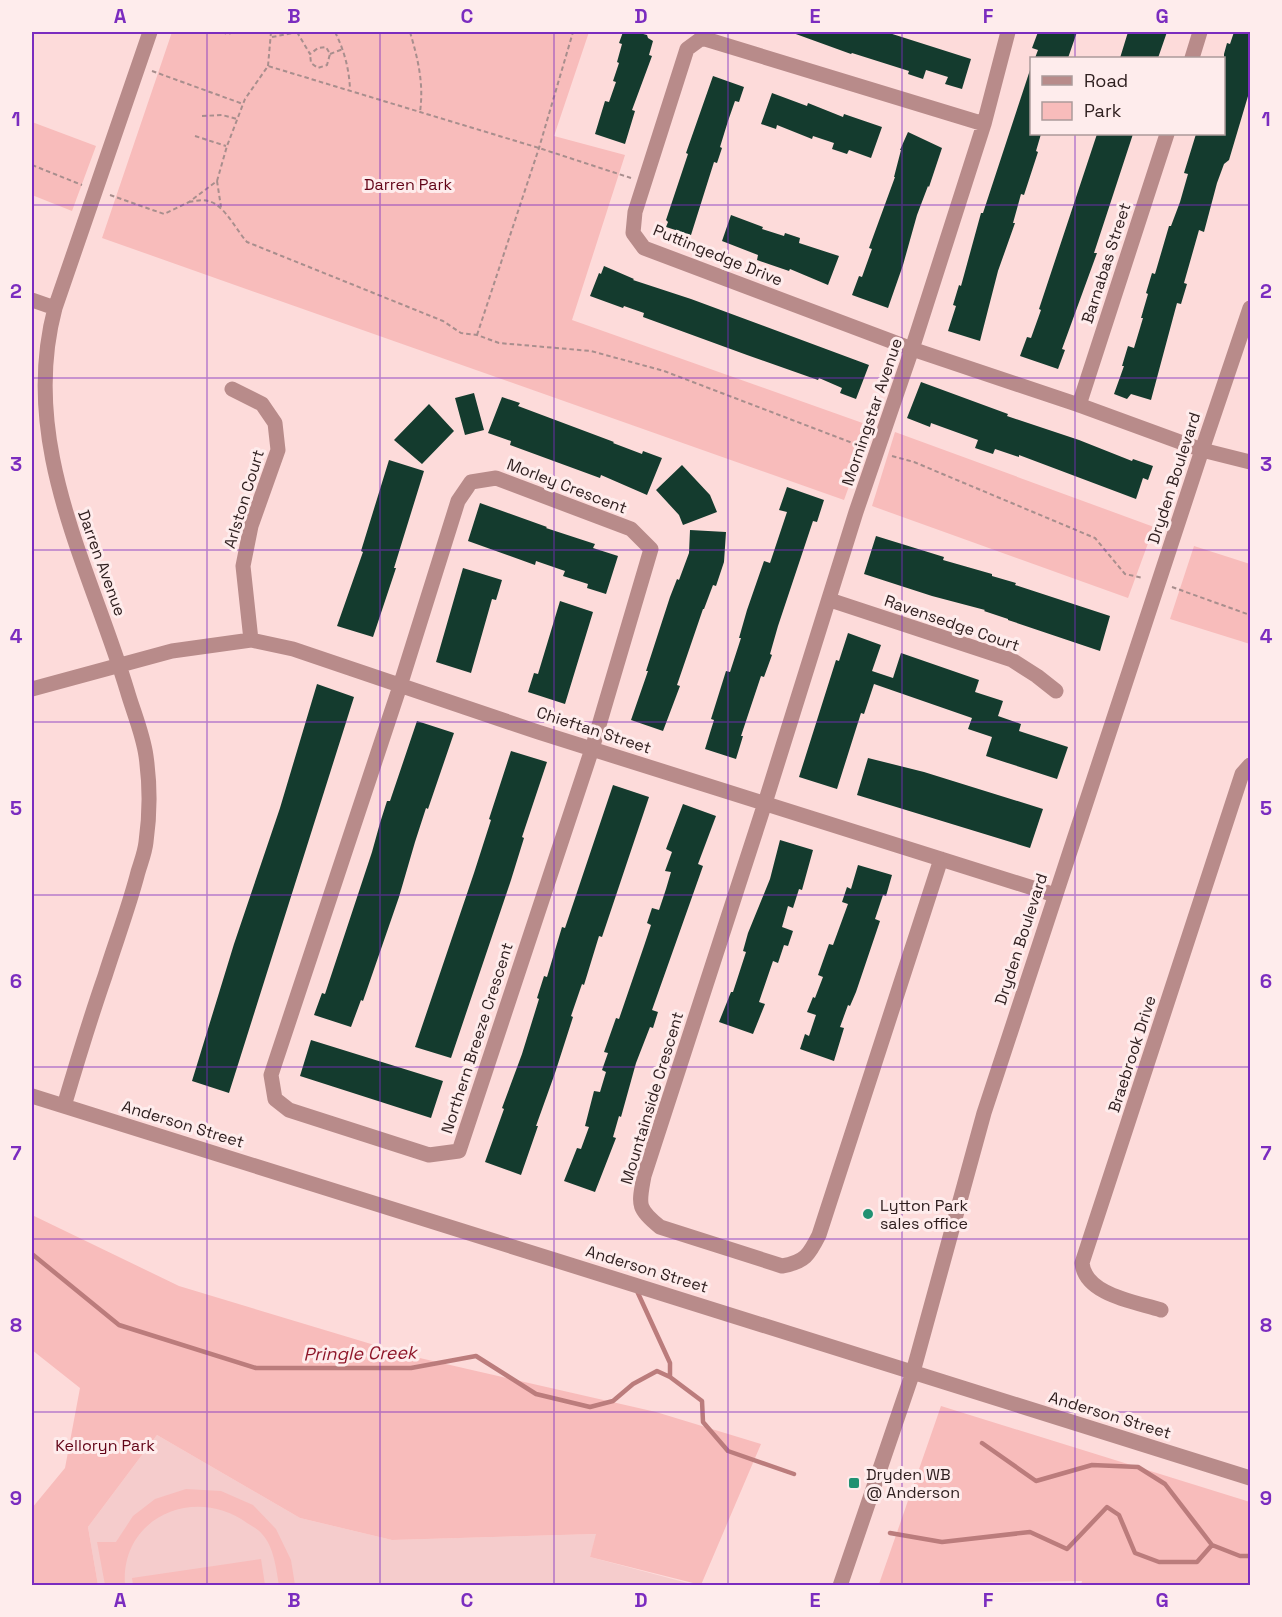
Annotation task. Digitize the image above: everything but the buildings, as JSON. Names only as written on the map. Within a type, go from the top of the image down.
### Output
[{"type":"street","name":"Darren Avenue","points":[[64,1106],[86,1030],[133,890],[146,843],[149,802],[146,754],[119,665],[64,511],[55,476],[49,439],[46,387],[48,334],[150,32]]},
{"type":"street","name":"Morningstar Avenue","points":[[765,803],[831,600],[856,513],[912,349],[984,124],[1008,32]]},
{"type":"street","points":[[1192,57],[1200,32]]},
{"type":"street","name":"Puttingedge Drive","points":[[984,124],[702,38],[687,49],[635,212],[633,233],[644,248],[912,349],[1079,405],[1202,450],[1251,462]]},
{"type":"street","name":"Barnabas Street","points":[[1079,405],[1167,135]]},
{"type":"street","points":[[32,300],[55,308]]},
{"type":"street","name":"Dryden Boulevard","points":[[840,1586],[913,1372],[984,1113],[1202,450],[1251,308]]},
{"type":"street","name":"Arlston Court","points":[[232,389],[262,404],[274,423],[278,450],[251,526],[243,566],[251,640]]},
{"type":"street","name":"Morley Crescent","points":[[400,686],[458,501],[471,482],[496,478],[631,529],[651,549],[592,749]]},
{"type":"street","name":"Ravensedge Court","points":[[831,600],[1011,660],[1056,691]]},
{"type":"street","name":"Chieftan Street","points":[[32,688],[172,651],[251,640],[293,649],[592,749],[1055,895]]},
{"type":"street","name":"Northern Breeze Crescent","points":[[400,686],[271,1075],[274,1098],[289,1110],[429,1155],[459,1150],[592,749]]},
{"type":"street","name":"Braebrook Drive","points":[[1161,1310],[1097,1288],[1085,1275],[1082,1263],[1242,774],[1251,765]]},
{"type":"street","name":"Mountainside Crescent","points":[[765,803],[644,1176],[640,1205],[647,1217],[660,1227],[771,1263],[782,1266],[797,1263],[810,1252],[819,1234],[941,859]]},
{"type":"street","name":"Anderson Street","points":[[32,1096],[1251,1478]]},
{"type":"path","points":[[222,32],[226,34],[236,32]]},
{"type":"path","points":[[271,32],[268,66],[243,104],[227,146],[217,181],[221,207],[247,242],[442,321],[461,333],[477,335],[539,148],[573,32]]},
{"type":"path","points":[[271,38],[298,32],[310,54],[311,63],[318,68],[327,65],[330,54],[326,47],[318,48],[310,54]]},
{"type":"path","points":[[335,32],[350,73],[350,90]]},
{"type":"path","points":[[410,32],[420,66],[422,101],[420,112]]},
{"type":"path","points":[[330,54],[343,49]]},
{"type":"path","points":[[138,66],[243,104]]},
{"type":"path","points":[[268,66],[644,182]]},
{"type":"path","points":[[202,116],[222,115],[237,120]]},
{"type":"path","points":[[195,136],[227,146]]},
{"type":"path","points":[[217,181],[189,202],[208,201],[221,207]]},
{"type":"shaded area","points":[[157,1435],[300,1518],[392,1540],[597,1534],[590,1557],[695,1585],[98,1585],[88,1527]]},
{"type":"green space","name":"Darren Park","points":[[172,32],[589,32],[554,136],[625,155],[572,320],[871,426],[844,500],[102,238]]},
{"type":"green space","points":[[32,122],[96,146],[72,211],[32,195]]},
{"type":"green space","points":[[895,432],[1154,527],[1128,598],[872,506]]},
{"type":"green space","points":[[1194,546],[1250,564],[1250,644],[1170,619]]},
{"type":"green space","name":"Kelloryn Park","points":[[32,1215],[179,1286],[411,1356],[656,1412],[761,1444],[701,1585],[590,1557],[596,1534],[392,1540],[300,1518],[157,1435],[88,1527],[98,1585],[32,1585],[32,1508],[65,1468],[80,1388],[32,1350]]},
{"type":"green space","points":[[941,1406],[1250,1502],[1250,1585],[1081,1585],[1082,1581],[879,1584]]},
{"type":"green space","points":[[186,1489],[221,1491],[253,1505],[276,1529],[291,1560],[295,1585],[279,1585],[272,1551],[259,1531],[227,1512],[205,1507],[184,1508],[165,1514],[148,1525],[135,1541],[127,1561],[125,1585],[105,1585],[97,1542],[116,1542],[133,1516],[155,1499]]},
{"type":"green space","points":[[261,1559],[265,1585],[133,1585],[132,1578]]},
{"type":"waterway","name":"Pringle Creek","points":[[32,1254],[119,1325],[256,1368],[411,1368],[476,1356],[536,1394],[590,1407],[613,1401],[633,1384],[657,1371],[670,1377],[702,1401],[703,1422],[728,1451],[794,1474]]},
{"type":"waterway","points":[[637,1291],[670,1363],[670,1377]]},
{"type":"waterway","points":[[982,1443],[1036,1481],[1092,1465],[1138,1467],[1165,1484],[1212,1545]]},
{"type":"waterway","name":"Pringle Creek","points":[[890,1533],[942,1542],[1030,1532],[1067,1549],[1107,1507],[1119,1515],[1135,1553],[1159,1562],[1197,1562],[1212,1545]]},
{"type":"waterway","name":"Pringle Creek","points":[[1212,1545],[1240,1556],[1250,1556]]},
{"type":"place","name":"Lytton Park sales office","points":[[868,1214]]},
{"type":"place","name":"Dryden WB @ Anderson","points":[[854,1483]]}]
